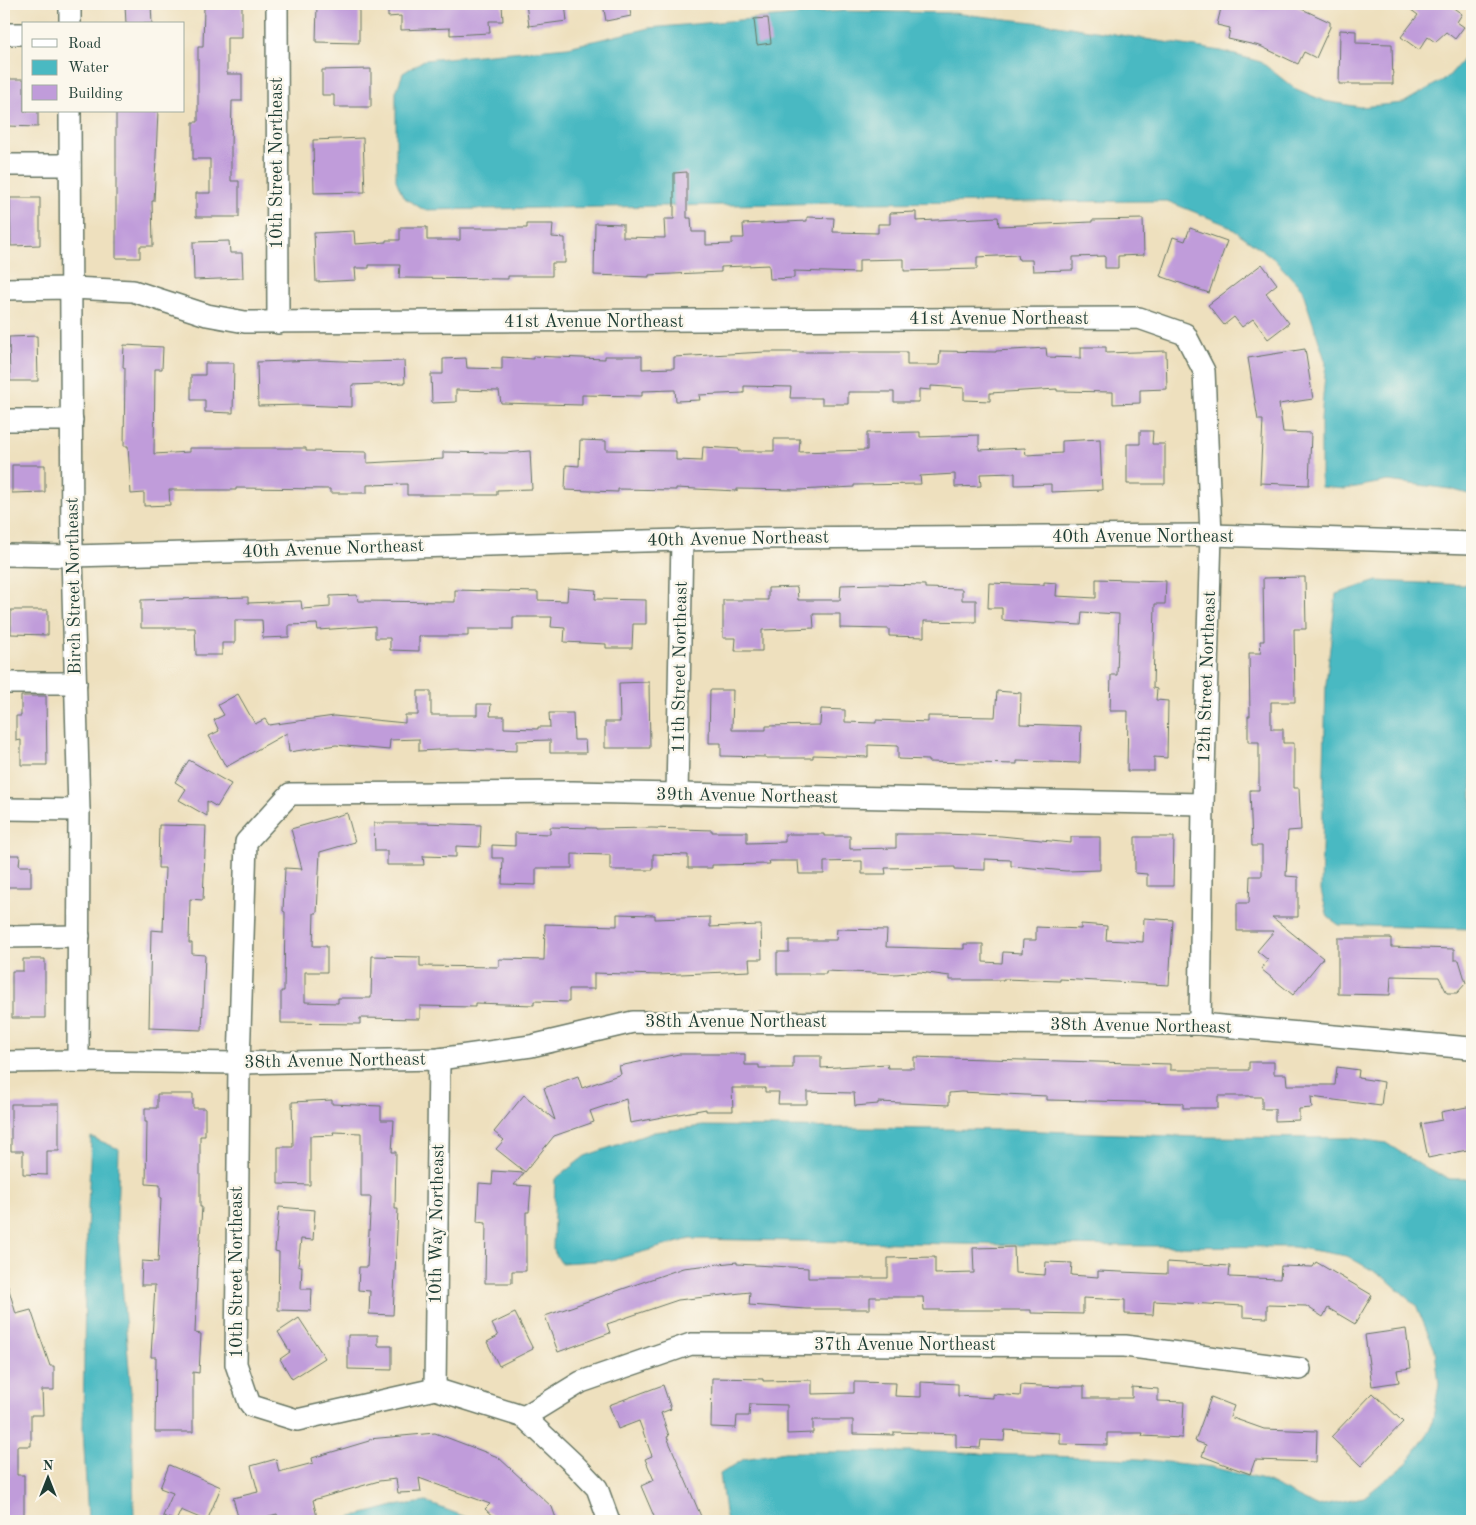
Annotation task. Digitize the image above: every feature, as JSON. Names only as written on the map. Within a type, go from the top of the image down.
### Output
[{"type":"street","points":[[70,4],[70,22]]},
{"type":"street","name":"10th Street Northeast","points":[[276,4],[278,323]]},
{"type":"street","points":[[4,34],[22,34]]},
{"type":"street","name":"Birch Street Northeast","points":[[70,112],[72,556],[79,810],[78,1061]]},
{"type":"street","points":[[4,165],[70,165]]},
{"type":"street","name":"41st Avenue Northeast","points":[[4,289],[72,288],[133,292],[207,314],[244,322],[1139,318],[1185,334]]},
{"type":"street","name":"12th Street Northeast","points":[[1185,334],[1204,371],[1211,535],[1203,804],[1200,1024]]},
{"type":"street","points":[[4,420],[72,420]]},
{"type":"street","name":"40th Avenue Northeast","points":[[4,555],[72,556],[682,539],[1211,535],[1469,543]]},
{"type":"street","name":"11th Street Northeast","points":[[678,795],[682,539]]},
{"type":"street","points":[[4,683],[76,683]]},
{"type":"street","name":"39th Avenue Northeast","points":[[290,794],[572,792],[1203,804]]},
{"type":"street","name":"10th Street Northeast","points":[[290,794],[246,842],[240,1063],[236,1364],[248,1402],[252,1406],[296,1420],[435,1389]]},
{"type":"street","points":[[4,809],[79,810]]},
{"type":"street","points":[[4,937],[79,936]]},
{"type":"street","name":"38th Avenue Northeast","points":[[4,1062],[240,1063],[439,1059],[531,1046],[633,1022],[1200,1024],[1470,1048]]},
{"type":"street","name":"10th Way Northeast","points":[[435,1389],[439,1059]]},
{"type":"street","name":"37th Avenue Northeast","points":[[524,1417],[581,1382],[692,1344],[1126,1346],[1300,1369]]},
{"type":"street","points":[[435,1389],[524,1417],[597,1488],[609,1521]]},
{"type":"water","points":[[843,11],[952,13],[1051,24],[1221,51],[1261,62],[1294,88],[1324,101],[1360,107],[1403,103],[1448,77],[1472,49],[1472,495],[1450,489],[1388,481],[1345,489],[1321,487],[1321,419],[1326,363],[1302,289],[1272,257],[1227,225],[1167,201],[847,203],[424,210],[403,197],[396,180],[396,92],[403,73],[424,60],[568,47],[649,28]]},
{"type":"water","points":[[1472,580],[1472,929],[1339,925],[1328,917],[1321,891],[1326,684],[1336,594],[1377,581],[1463,585]]},
{"type":"water","points":[[703,1126],[1017,1130],[1197,1137],[1351,1138],[1386,1143],[1422,1166],[1450,1179],[1472,1179],[1472,1521],[727,1521],[720,1474],[744,1459],[785,1452],[931,1452],[1139,1459],[1212,1467],[1263,1480],[1317,1506],[1364,1497],[1407,1463],[1431,1429],[1439,1384],[1435,1350],[1416,1305],[1384,1277],[1347,1256],[1294,1247],[1012,1245],[690,1239],[613,1260],[561,1263],[553,1250],[555,1179],[585,1156],[654,1132]]},
{"type":"water","points":[[91,1137],[119,1149],[117,1222],[132,1405],[134,1521],[88,1521],[83,1429],[85,1282]]},
{"type":"water","points":[[426,1502],[473,1521],[337,1521],[394,1506]]},
{"type":"building","points":[[125,4],[151,4],[152,22],[126,22]]},
{"type":"building","points":[[211,4],[242,4],[242,38],[227,38],[227,74],[242,74],[242,101],[232,101],[231,147],[231,181],[239,181],[239,217],[196,217],[196,193],[210,193],[210,159],[193,159],[193,122],[198,122],[198,47],[203,47],[204,6],[211,6]]},
{"type":"building","points":[[317,4],[359,4],[359,43],[316,42]]},
{"type":"building","points":[[388,4],[502,4],[503,21],[489,21],[490,33],[450,35],[450,28],[401,30],[401,16],[388,17]]},
{"type":"building","points":[[526,4],[565,4],[567,21],[529,26]]},
{"type":"building","points":[[603,4],[629,4],[631,16],[606,21]]},
{"type":"building","points":[[1222,4],[1291,4],[1330,22],[1330,27],[1316,58],[1304,52],[1298,64],[1260,46],[1228,39],[1230,28],[1217,25]]},
{"type":"building","points":[[1403,4],[1448,4],[1462,14],[1457,22],[1464,27],[1455,39],[1446,32],[1435,42],[1428,37],[1419,50],[1401,37],[1418,15]]},
{"type":"building","points":[[768,18],[771,43],[757,45],[754,19]]},
{"type":"building","points":[[1340,30],[1356,31],[1356,43],[1392,44],[1393,84],[1339,84]]},
{"type":"building","points":[[371,69],[371,107],[334,107],[334,95],[322,95],[322,70]]},
{"type":"building","points":[[7,79],[22,79],[22,112],[38,112],[38,127],[7,126]]},
{"type":"building","points":[[116,112],[158,112],[154,201],[152,201],[153,246],[140,246],[140,258],[116,258]]},
{"type":"building","points":[[363,138],[365,192],[314,193],[313,140]]},
{"type":"building","points":[[687,172],[687,218],[691,218],[692,232],[706,232],[706,245],[732,244],[732,238],[744,238],[743,224],[807,221],[807,217],[834,218],[833,232],[878,233],[878,224],[890,224],[890,213],[916,212],[916,221],[998,217],[999,226],[1143,219],[1144,255],[1118,256],[1118,268],[1105,268],[1105,256],[1073,257],[1073,270],[1033,271],[1032,260],[1019,260],[1018,255],[977,257],[977,269],[904,271],[904,259],[859,260],[859,273],[794,271],[794,278],[770,279],[769,265],[721,267],[721,272],[649,275],[649,277],[594,275],[595,223],[623,224],[623,237],[665,238],[664,219],[674,219],[674,173]]},
{"type":"building","points":[[10,198],[40,198],[40,245],[11,246]]},
{"type":"building","points":[[527,224],[553,224],[552,237],[565,238],[565,263],[552,263],[552,276],[508,276],[508,279],[399,278],[400,265],[369,265],[369,268],[355,268],[356,280],[316,282],[314,233],[354,231],[355,244],[400,240],[400,227],[427,227],[427,240],[460,240],[460,228],[527,228]]},
{"type":"building","points":[[1190,228],[1227,241],[1209,293],[1160,276],[1173,237],[1185,241]]},
{"type":"building","points":[[229,241],[230,253],[242,253],[243,278],[194,280],[193,242]]},
{"type":"building","points":[[1262,264],[1277,284],[1266,293],[1289,323],[1268,339],[1253,319],[1242,327],[1234,317],[1224,325],[1208,305]]},
{"type":"building","points":[[37,336],[38,381],[10,381],[9,337]]},
{"type":"building","points":[[124,345],[163,347],[162,369],[155,369],[154,454],[189,452],[189,448],[306,448],[306,451],[367,452],[367,463],[443,459],[443,452],[504,453],[530,451],[532,489],[497,490],[497,495],[407,495],[407,484],[367,485],[367,493],[330,493],[330,489],[236,488],[236,490],[169,490],[170,505],[144,506],[144,493],[131,494],[128,446],[124,446]]},
{"type":"building","points":[[1081,347],[1106,347],[1106,353],[1166,351],[1167,389],[1140,390],[1140,403],[1113,404],[1113,392],[1057,391],[1057,389],[990,393],[990,401],[964,400],[964,388],[931,386],[931,390],[919,389],[919,402],[894,402],[894,392],[848,392],[848,404],[822,404],[822,398],[790,398],[791,387],[744,386],[744,393],[699,395],[700,400],[676,401],[675,390],[642,391],[642,396],[582,395],[582,405],[501,403],[499,391],[456,390],[456,402],[432,403],[431,374],[443,374],[443,359],[466,358],[467,368],[502,369],[502,357],[533,359],[533,356],[605,359],[605,356],[642,356],[642,369],[674,368],[674,357],[765,352],[907,352],[907,365],[939,365],[940,351],[996,352],[1046,348],[1047,357],[1081,358]]},
{"type":"building","points":[[1305,349],[1313,399],[1279,404],[1283,432],[1311,433],[1309,485],[1260,483],[1263,420],[1258,420],[1248,358]]},
{"type":"building","points":[[319,360],[404,361],[405,383],[352,385],[352,407],[258,406],[257,362]]},
{"type":"building","points":[[205,363],[234,363],[233,413],[205,412],[205,400],[191,400],[191,375],[205,375]]},
{"type":"building","points":[[1140,431],[1153,431],[1152,444],[1165,444],[1165,484],[1127,484],[1127,444],[1140,444]]},
{"type":"building","points":[[920,432],[920,437],[979,435],[979,450],[1025,448],[1026,455],[1062,453],[1062,441],[1100,439],[1102,490],[1051,492],[1051,484],[1015,485],[1015,473],[980,474],[981,486],[955,487],[955,474],[920,476],[921,484],[854,485],[854,487],[799,490],[737,489],[737,491],[676,488],[676,490],[618,489],[618,492],[565,490],[566,465],[579,466],[580,440],[606,441],[606,450],[676,451],[676,460],[702,461],[703,447],[739,449],[738,451],[774,451],[774,439],[800,439],[799,452],[867,450],[867,433]]},
{"type":"building","points":[[12,465],[45,465],[45,492],[12,493]]},
{"type":"building","points":[[1305,577],[1306,629],[1294,629],[1295,702],[1271,702],[1271,729],[1283,729],[1283,743],[1294,743],[1294,788],[1299,788],[1301,830],[1288,831],[1286,876],[1298,877],[1298,917],[1272,917],[1323,958],[1293,995],[1261,969],[1268,960],[1257,951],[1274,931],[1237,931],[1237,903],[1249,903],[1250,876],[1262,876],[1262,846],[1252,846],[1250,790],[1259,790],[1259,742],[1248,742],[1248,716],[1250,716],[1249,653],[1261,653],[1260,641],[1264,641],[1263,578]]},
{"type":"building","points":[[1096,579],[1166,581],[1165,604],[1155,604],[1153,688],[1157,689],[1156,700],[1168,701],[1167,758],[1154,757],[1154,771],[1127,771],[1128,711],[1110,711],[1111,675],[1117,675],[1119,614],[1082,612],[1081,625],[1002,620],[1002,608],[988,608],[989,583],[1044,585],[1044,582],[1057,583],[1056,596],[1096,598]]},
{"type":"building","points":[[841,585],[925,585],[925,588],[962,589],[962,600],[976,600],[976,622],[924,621],[924,637],[889,636],[889,629],[840,628],[840,614],[813,614],[814,628],[762,630],[762,651],[735,651],[736,638],[723,638],[723,600],[768,600],[768,588],[797,587],[798,600],[840,600]]},
{"type":"building","points":[[568,588],[596,590],[595,599],[646,600],[646,624],[633,624],[632,648],[606,648],[606,644],[564,642],[565,628],[551,627],[552,617],[513,617],[513,629],[468,629],[468,636],[419,636],[419,651],[390,650],[390,638],[375,638],[375,626],[318,630],[317,624],[289,625],[289,637],[263,638],[262,620],[235,620],[235,643],[222,643],[222,655],[196,655],[195,628],[141,628],[141,600],[248,597],[248,603],[301,601],[302,609],[330,607],[330,596],[357,595],[358,601],[455,602],[455,590],[538,592],[538,600],[567,601]]},
{"type":"building","points":[[11,610],[48,610],[48,635],[11,634]]},
{"type":"building","points":[[649,682],[650,748],[605,748],[605,722],[620,722],[619,683]]},
{"type":"building","points":[[710,690],[733,690],[732,730],[766,730],[766,726],[820,725],[821,709],[845,710],[845,722],[876,723],[876,720],[928,722],[928,716],[995,717],[997,691],[1021,693],[1020,724],[1081,726],[1080,763],[1017,761],[1017,764],[928,762],[928,760],[898,759],[898,746],[868,745],[868,757],[813,755],[813,758],[766,758],[721,756],[721,743],[709,743]]},
{"type":"building","points":[[418,691],[431,691],[431,715],[477,715],[477,704],[491,704],[490,716],[504,716],[504,728],[538,729],[538,727],[550,727],[549,713],[573,713],[574,740],[585,740],[586,753],[550,753],[550,740],[517,741],[517,751],[457,749],[419,751],[419,739],[390,740],[389,750],[336,745],[289,752],[287,733],[226,767],[209,736],[219,731],[214,720],[224,715],[218,705],[238,694],[255,724],[265,719],[269,725],[334,716],[405,723],[405,715],[418,715]]},
{"type":"building","points":[[21,696],[46,696],[47,765],[21,765],[21,740],[16,741],[16,716],[21,716]]},
{"type":"building","points":[[189,760],[231,784],[217,807],[207,801],[207,816],[179,800],[186,789],[175,782]]},
{"type":"building","points":[[347,813],[355,842],[320,852],[317,913],[314,913],[313,946],[327,946],[327,972],[305,972],[305,1002],[338,1003],[338,998],[371,998],[372,956],[420,957],[420,966],[499,967],[499,959],[544,960],[545,924],[617,926],[617,914],[655,915],[655,919],[710,917],[710,927],[761,925],[762,959],[749,959],[750,971],[658,975],[594,973],[594,989],[569,989],[569,1002],[534,1001],[534,1005],[475,1003],[475,1007],[420,1006],[420,1019],[360,1018],[360,1024],[281,1023],[281,991],[284,991],[285,912],[283,911],[285,868],[302,869],[291,829]]},
{"type":"building","points":[[374,823],[481,825],[480,847],[456,846],[456,857],[423,856],[424,865],[387,865],[387,851],[375,851]]},
{"type":"building","points":[[159,825],[206,826],[203,900],[190,899],[189,943],[192,943],[192,954],[205,955],[202,1030],[149,1028],[151,930],[163,931],[165,868],[158,868]]},
{"type":"building","points":[[550,827],[596,829],[652,828],[747,832],[747,843],[785,842],[785,834],[824,834],[824,836],[850,836],[850,849],[896,848],[896,834],[1001,836],[1071,843],[1071,837],[1100,837],[1100,870],[1066,871],[1011,866],[1011,860],[985,859],[985,870],[955,869],[955,867],[885,868],[886,874],[862,874],[862,861],[824,862],[824,874],[799,874],[798,861],[769,861],[770,864],[712,865],[712,868],[688,868],[688,855],[653,854],[653,870],[610,870],[610,855],[572,854],[572,868],[536,868],[536,885],[502,884],[503,858],[492,858],[492,845],[515,846],[515,833],[550,834]]},
{"type":"building","points":[[1135,837],[1174,837],[1173,886],[1147,886],[1147,874],[1135,873]]},
{"type":"building","points":[[4,855],[20,855],[19,866],[31,866],[31,887],[4,887]]},
{"type":"building","points":[[1144,918],[1173,920],[1169,985],[1060,979],[1060,981],[950,980],[950,976],[920,972],[895,974],[826,971],[826,974],[777,974],[777,952],[789,952],[789,940],[836,940],[837,929],[887,930],[886,947],[964,949],[964,944],[983,944],[983,962],[1002,963],[1003,952],[1022,953],[1023,940],[1036,940],[1036,927],[1081,929],[1081,924],[1107,926],[1106,940],[1143,942]]},
{"type":"building","points":[[1338,938],[1391,938],[1391,947],[1454,949],[1454,960],[1459,960],[1466,983],[1457,993],[1447,993],[1439,977],[1391,976],[1390,995],[1338,994]]},
{"type":"building","points":[[23,959],[45,959],[45,1018],[12,1018],[12,971],[23,971]]},
{"type":"building","points":[[679,1054],[745,1054],[745,1065],[759,1065],[759,1068],[793,1068],[793,1056],[821,1056],[821,1068],[887,1064],[888,1068],[914,1068],[914,1057],[1170,1064],[1170,1070],[1249,1070],[1249,1062],[1274,1062],[1274,1074],[1286,1074],[1287,1085],[1335,1085],[1337,1067],[1359,1070],[1358,1078],[1384,1082],[1381,1106],[1311,1097],[1312,1108],[1299,1109],[1299,1120],[1275,1121],[1275,1109],[1262,1109],[1262,1097],[1250,1096],[1218,1096],[1218,1108],[1183,1108],[1183,1103],[1047,1100],[1047,1096],[961,1092],[949,1093],[949,1105],[878,1102],[878,1104],[855,1106],[854,1093],[807,1092],[807,1104],[778,1104],[779,1092],[765,1092],[765,1088],[732,1088],[733,1111],[706,1111],[706,1109],[630,1123],[626,1099],[590,1111],[594,1122],[554,1136],[525,1172],[496,1149],[504,1140],[494,1132],[524,1095],[555,1120],[544,1088],[578,1076],[582,1088],[621,1074],[619,1066]]},
{"type":"building","points":[[157,1094],[193,1094],[193,1108],[205,1108],[205,1136],[200,1136],[200,1207],[202,1207],[195,1333],[201,1334],[199,1373],[193,1372],[193,1432],[155,1432],[156,1357],[151,1357],[155,1285],[141,1285],[142,1261],[158,1262],[160,1185],[146,1184],[147,1122],[145,1122],[145,1108],[157,1108]]},
{"type":"building","points":[[332,1100],[332,1104],[381,1106],[381,1120],[394,1120],[392,1152],[396,1152],[395,1209],[398,1209],[393,1315],[369,1314],[370,1291],[358,1290],[359,1267],[367,1267],[371,1197],[361,1197],[361,1133],[333,1132],[334,1135],[310,1136],[310,1185],[278,1184],[278,1147],[293,1147],[292,1102]]},
{"type":"building","points":[[11,1104],[59,1104],[59,1151],[47,1151],[47,1175],[23,1174],[23,1151],[11,1151]]},
{"type":"building","points":[[1472,1106],[1472,1149],[1428,1158],[1421,1124],[1442,1120],[1441,1112]]},
{"type":"building","points":[[493,1171],[524,1173],[514,1185],[531,1186],[529,1212],[526,1212],[526,1271],[512,1271],[512,1283],[485,1283],[486,1223],[477,1222],[479,1183],[492,1184]]},
{"type":"building","points":[[279,1207],[315,1210],[313,1240],[301,1239],[298,1266],[302,1266],[301,1289],[312,1289],[311,1311],[278,1310],[279,1252],[275,1251]]},
{"type":"building","points":[[1014,1247],[1015,1273],[1045,1275],[1046,1262],[1072,1263],[1071,1275],[1098,1277],[1098,1271],[1167,1274],[1167,1262],[1230,1266],[1229,1277],[1280,1279],[1281,1266],[1313,1267],[1316,1262],[1372,1295],[1355,1324],[1328,1308],[1323,1317],[1306,1306],[1267,1305],[1267,1318],[1243,1317],[1243,1306],[1154,1301],[1153,1315],[1125,1314],[1125,1300],[1083,1298],[1083,1314],[1031,1313],[1031,1310],[924,1310],[923,1297],[870,1297],[870,1309],[806,1309],[749,1305],[750,1292],[678,1300],[607,1324],[610,1333],[558,1352],[545,1316],[683,1268],[737,1262],[737,1264],[808,1268],[808,1278],[888,1278],[888,1258],[935,1257],[935,1274],[974,1273],[973,1248]]},
{"type":"building","points":[[7,1283],[16,1314],[31,1310],[50,1366],[54,1366],[54,1390],[42,1390],[43,1415],[31,1415],[31,1446],[17,1446],[17,1475],[24,1475],[24,1521],[4,1521],[4,1284]]},
{"type":"building","points":[[515,1313],[533,1349],[499,1366],[487,1342],[498,1336],[492,1324]]},
{"type":"building","points":[[299,1318],[325,1358],[292,1379],[280,1359],[290,1352],[278,1332]]},
{"type":"building","points":[[1406,1329],[1411,1368],[1397,1370],[1399,1382],[1372,1386],[1365,1335]]},
{"type":"building","points":[[348,1335],[378,1335],[378,1346],[392,1346],[392,1370],[348,1369]]},
{"type":"building","points":[[712,1378],[763,1379],[763,1381],[812,1380],[812,1394],[854,1393],[854,1382],[896,1383],[895,1396],[921,1397],[921,1382],[958,1384],[958,1396],[993,1398],[993,1394],[1020,1396],[1021,1385],[1084,1386],[1084,1398],[1132,1398],[1132,1387],[1158,1389],[1158,1401],[1184,1402],[1182,1438],[1142,1436],[1143,1433],[1107,1433],[1107,1445],[1060,1444],[1060,1433],[1005,1430],[1004,1441],[981,1440],[980,1448],[956,1447],[956,1434],[894,1432],[894,1435],[853,1434],[853,1420],[813,1420],[813,1433],[787,1434],[787,1405],[750,1404],[749,1416],[737,1416],[736,1428],[711,1427]]},
{"type":"building","points":[[663,1385],[671,1409],[661,1413],[669,1436],[667,1437],[703,1521],[656,1521],[641,1486],[654,1480],[645,1459],[652,1456],[639,1421],[618,1429],[609,1405]]},
{"type":"building","points":[[1373,1393],[1403,1422],[1361,1466],[1331,1437]]},
{"type":"building","points":[[1211,1397],[1234,1406],[1230,1417],[1264,1429],[1317,1431],[1316,1462],[1255,1460],[1250,1474],[1202,1456],[1206,1445],[1195,1441]]},
{"type":"building","points":[[435,1433],[498,1457],[552,1507],[557,1521],[498,1521],[485,1509],[490,1504],[419,1478],[421,1492],[398,1493],[396,1479],[379,1481],[313,1500],[317,1517],[302,1521],[279,1521],[277,1514],[250,1521],[239,1521],[233,1498],[258,1492],[251,1466],[276,1459],[279,1472],[313,1463],[312,1458],[369,1441],[369,1439]]},
{"type":"building","points":[[169,1465],[221,1487],[207,1521],[181,1510],[176,1521],[163,1516],[173,1493],[160,1488]]}]
